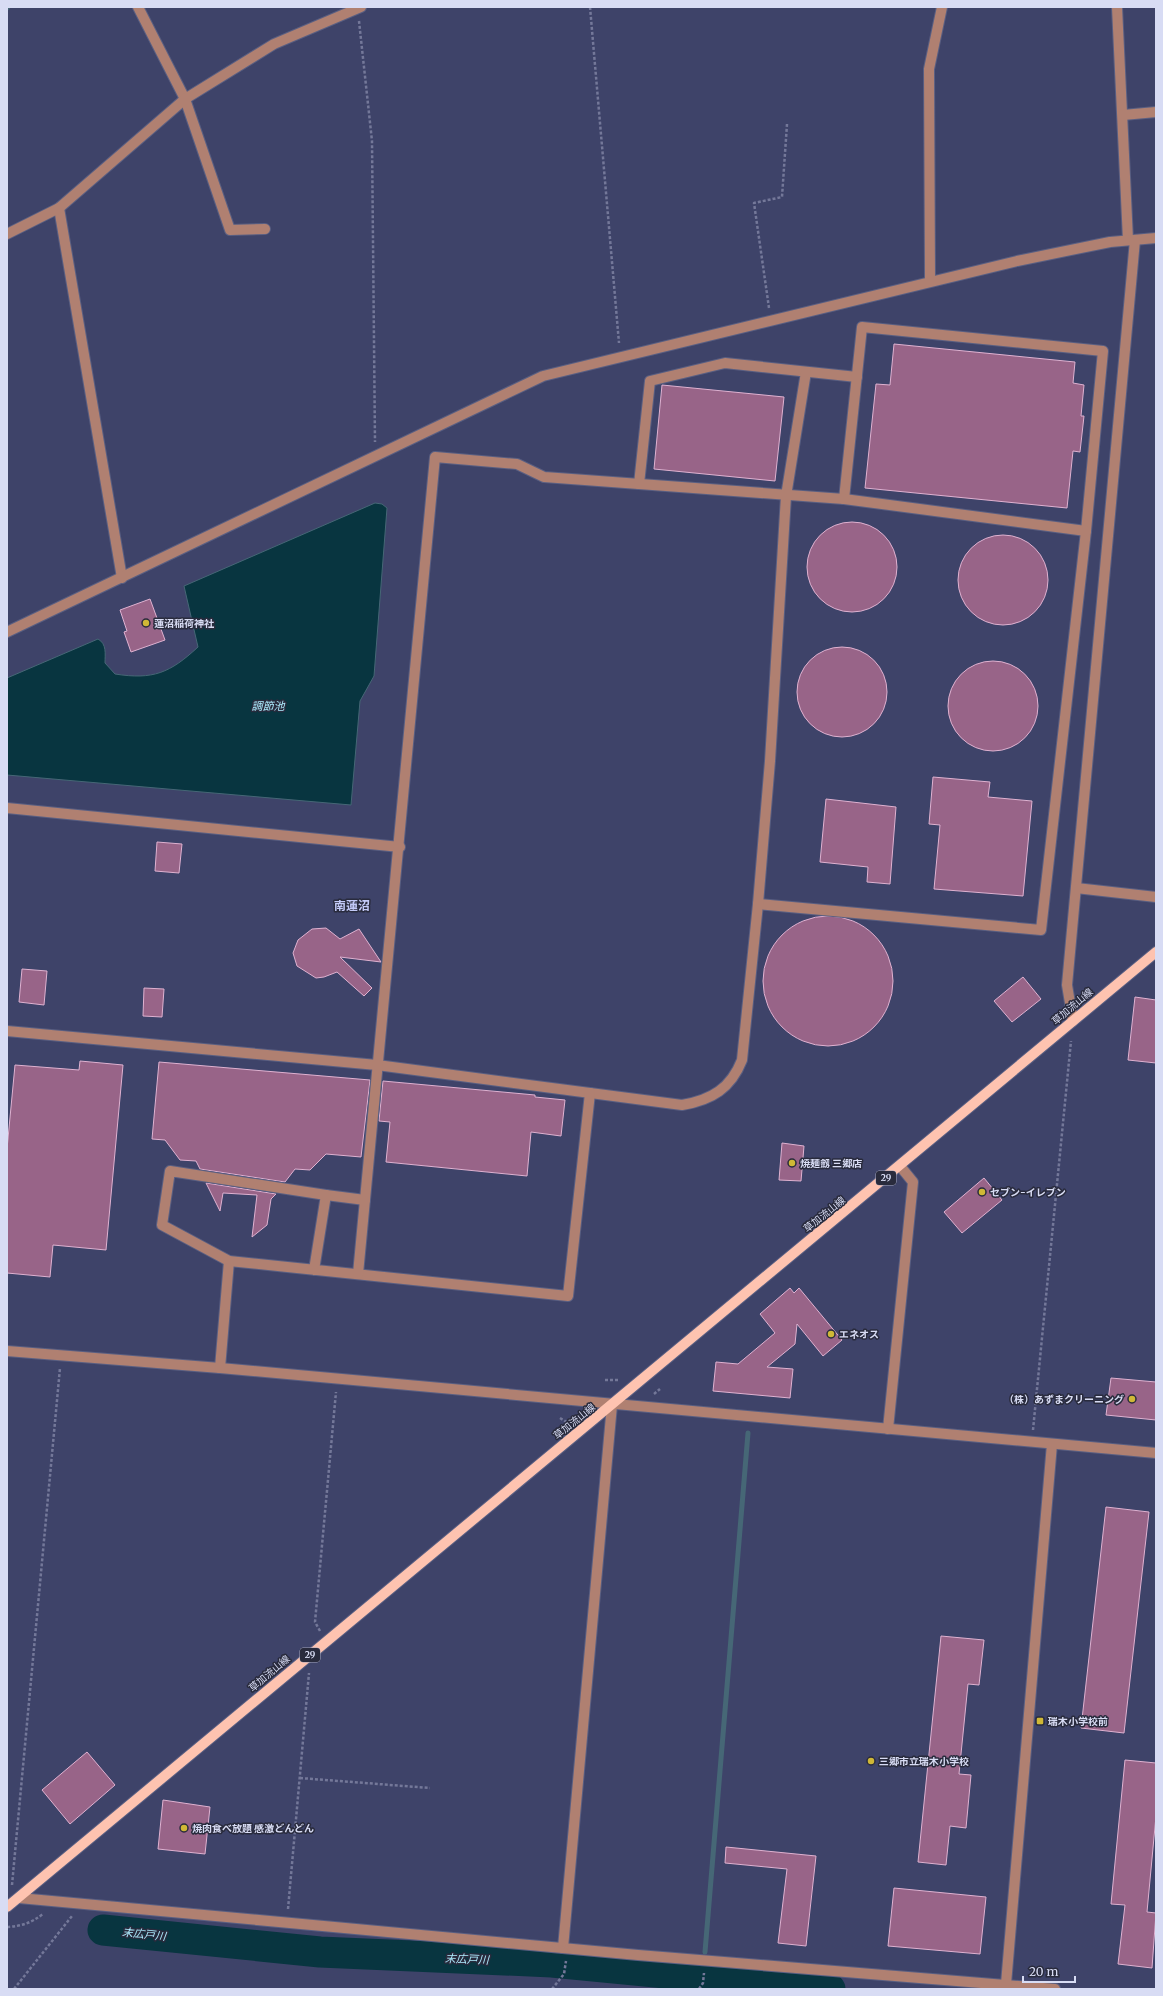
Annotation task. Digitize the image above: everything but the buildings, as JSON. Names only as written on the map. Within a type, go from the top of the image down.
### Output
[{"type":"main road","name":"草加流山線","points":[[12,1903],[1156,952]]},
{"type":"street","points":[[138,7],[185,99],[213,176],[230,230],[265,229]]},
{"type":"street","points":[[930,281],[929,69],[942,7]]},
{"type":"street","points":[[1073,1021],[1067,984],[1132,240],[1117,7]]},
{"type":"street","points":[[7,234],[59,208],[185,99],[274,44],[359,8]]},
{"type":"street","points":[[1123,115],[1156,112]]},
{"type":"street","points":[[59,208],[122,578]]},
{"type":"street","points":[[7,632],[543,376],[930,281],[1051,254],[1132,240],[1156,238]]},
{"type":"street","points":[[758,904],[1041,930],[1086,531],[1103,351],[862,327],[844,499]]},
{"type":"street","points":[[639,484],[650,381],[725,363],[856,377]]},
{"type":"street","points":[[7,1032],[377,1065],[682,1104],[702,1101],[715,1094],[737,1073],[742,1060],[758,904],[770,761],[786,496],[806,372]]},
{"type":"street","points":[[358,1274],[377,1065],[400,847],[435,457],[517,464],[544,477],[786,496],[844,499],[1086,531]]},
{"type":"street","points":[[7,808],[400,847]]},
{"type":"street","points":[[1076,888],[1156,897]]},
{"type":"street","points":[[365,1200],[170,1171],[162,1225],[229,1261],[568,1296],[590,1093]]},
{"type":"street","points":[[888,1429],[913,1182],[900,1166]]},
{"type":"street","points":[[314,1270],[326,1194]]},
{"type":"street","points":[[220,1368],[229,1261]]},
{"type":"street","points":[[7,1351],[337,1378],[1156,1453]]},
{"type":"street","points":[[565,1952],[614,1404]]},
{"type":"street","points":[[1006,1984],[1052,1444]]},
{"type":"street","points":[[12,1903],[83,1903],[287,1922],[565,1952],[1006,1984],[1055,1989]]},
{"type":"path","points":[[590,7],[592,54],[601,120],[621,358]]},
{"type":"path","points":[[359,8],[372,141],[375,456]]},
{"type":"path","points":[[771,321],[754,203],[782,196],[787,124]]},
{"type":"path","points":[[1032,1442],[1073,1021]]},
{"type":"path","points":[[12,1903],[62,1355]]},
{"type":"path","points":[[327,1641],[315,1622],[337,1378]]},
{"type":"path","points":[[287,1922],[311,1654]]},
{"type":"path","points":[[300,1778],[430,1788]]},
{"type":"path","points":[[14,1989],[83,1903]]},
{"type":"path","points":[[7,1926],[20,1926],[31,1923],[46,1912]]},
{"type":"path","points":[[552,1989],[564,1974],[565,1952]]},
{"type":"path","points":[[699,1989],[703,1983]]},
{"type":"water","name":"調節池","points":[[375,503],[382,504],[387,508],[374,676],[360,701],[351,805],[7,775],[7,678],[98,639],[104,646],[105,663],[115,674],[128,676],[151,675],[169,669],[179,663],[198,647],[184,586]]},
{"type":"waterway","points":[[705,1952],[748,1433]]},
{"type":"waterway","name":"末広戸川","points":[[103,1930],[320,1952],[552,1962],[830,1989]]},
{"type":"waterway","points":[[686,1989],[696,1976]]},
{"type":"place","name":"蓮沼稲荷神社","points":[[146,623]]},
{"type":"place","name":"焼麺劔 三郷店","points":[[792,1163]]},
{"type":"place","name":"セブン-イレブン","points":[[982,1192]]},
{"type":"place","name":"エネオス","points":[[831,1334]]},
{"type":"place","name":"（株）あずまクリーニング","points":[[1132,1399]]},
{"type":"place","name":"瑞木小学校前","points":[[1040,1721]]},
{"type":"place","name":"三郷市立瑞木小学校","points":[[871,1761]]},
{"type":"place","name":"焼肉食べ放題 感激どんどん","points":[[184,1828]]},
{"type":"district","name":"南蓮沼","points":[[352,906]]}]
